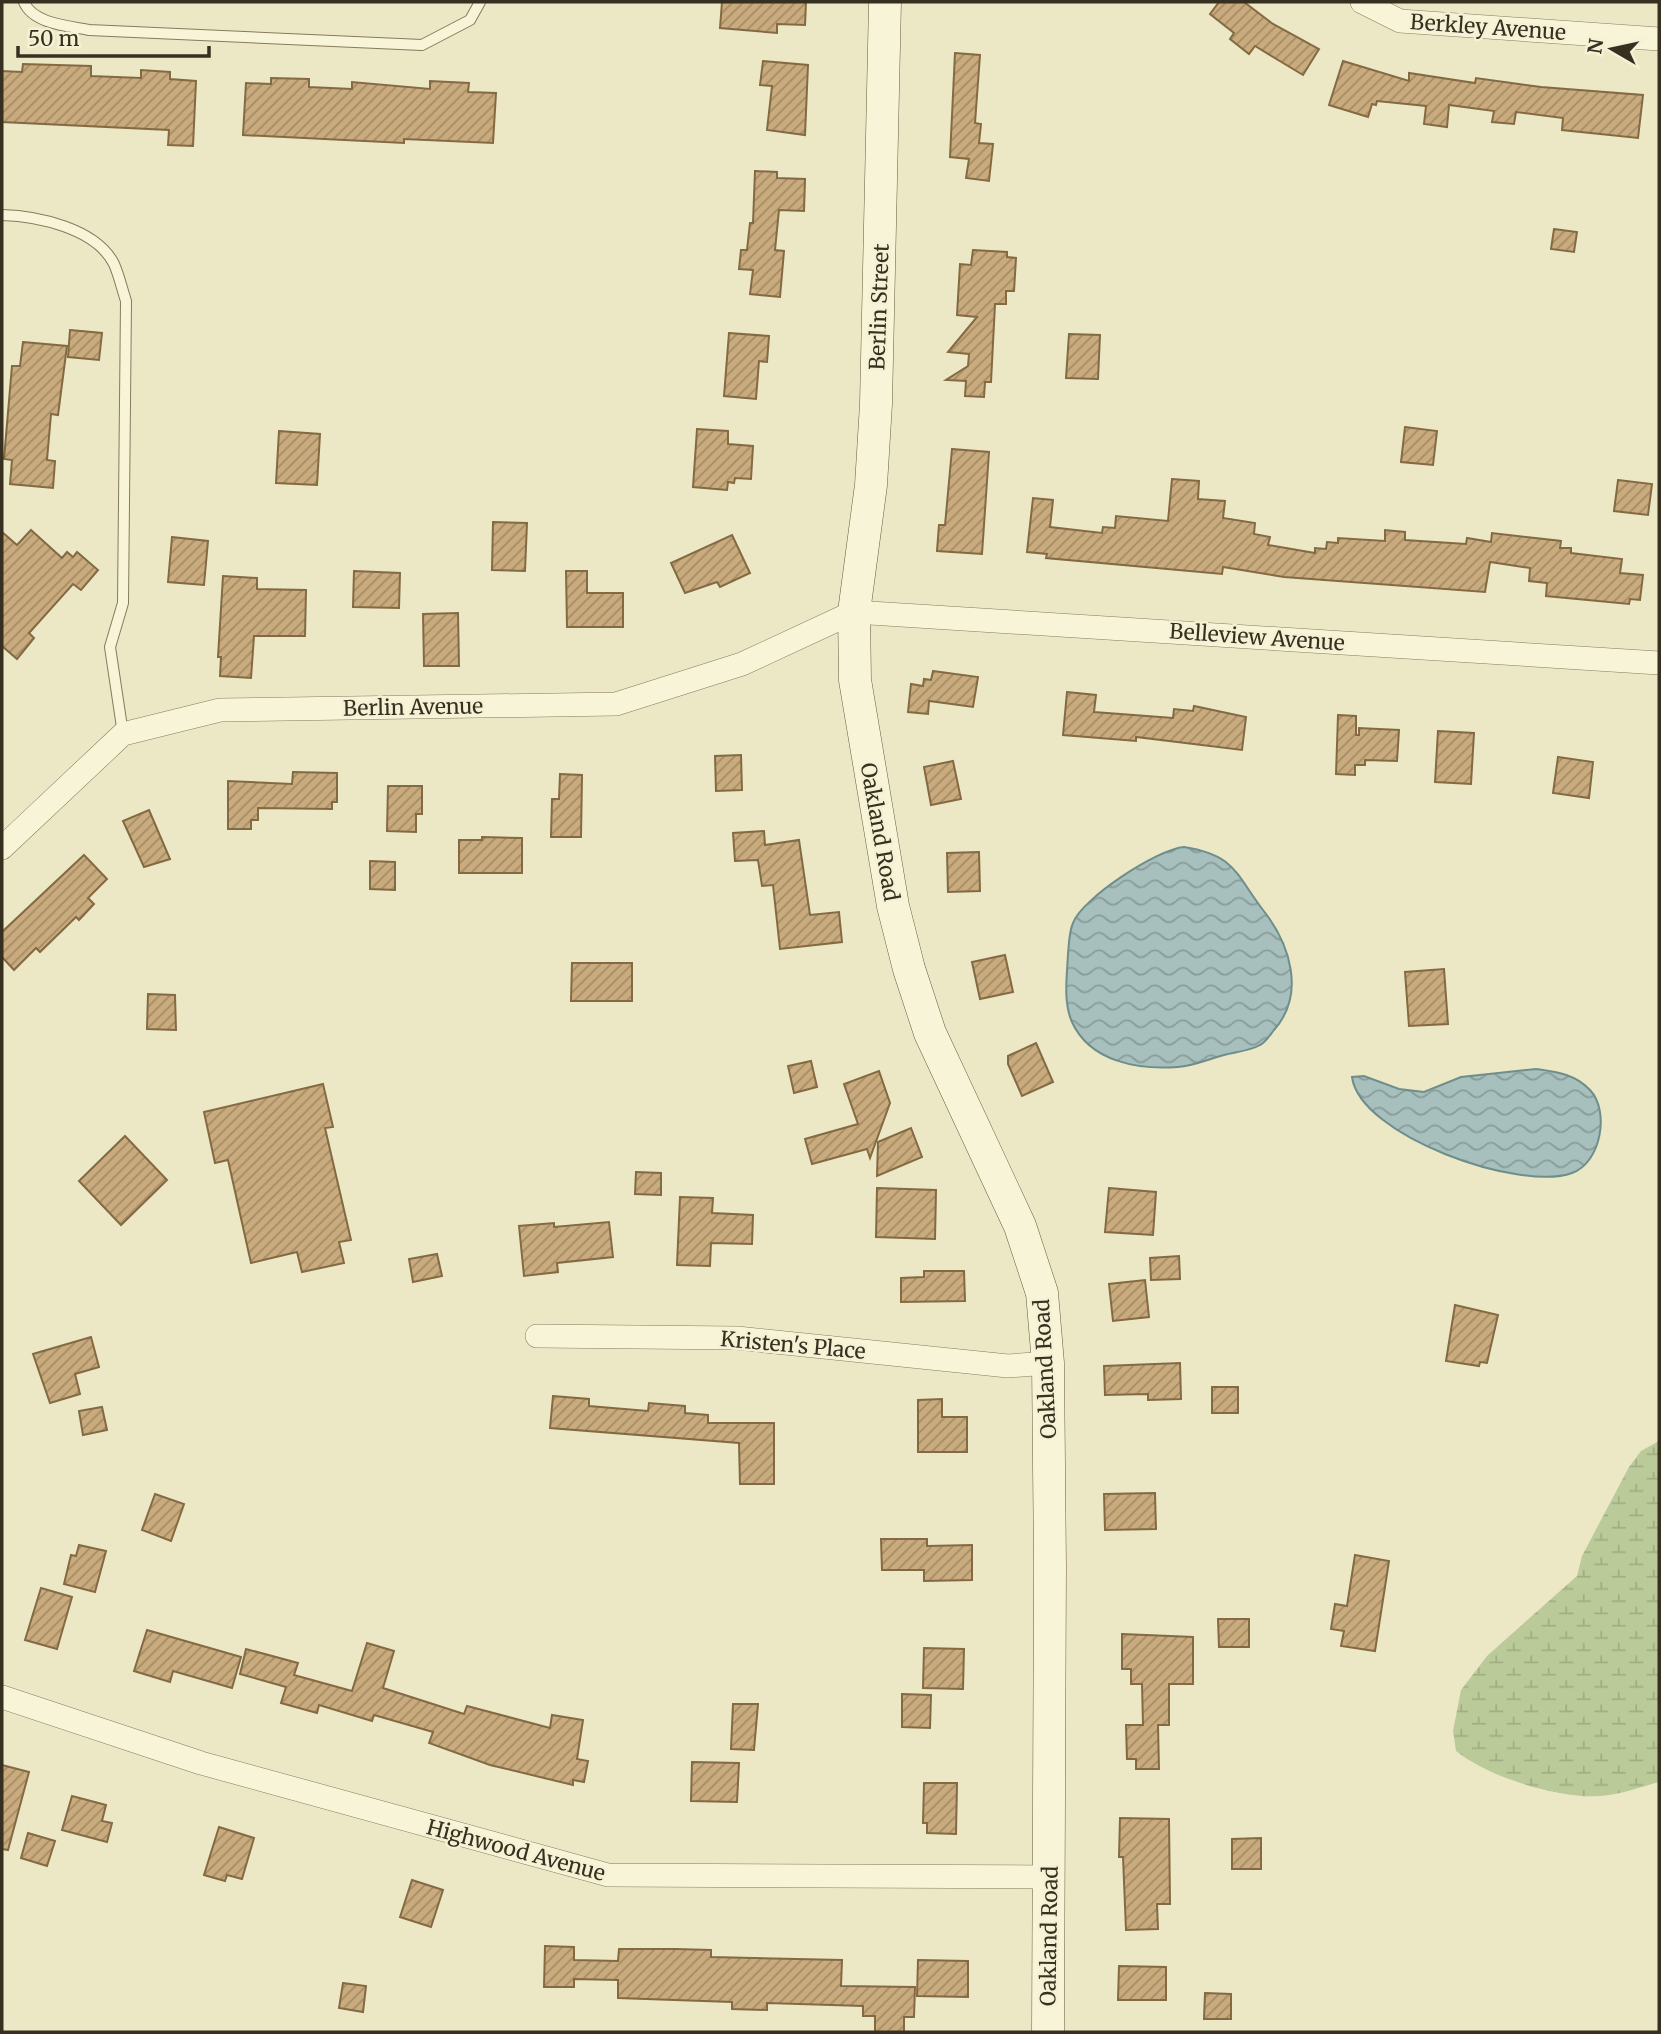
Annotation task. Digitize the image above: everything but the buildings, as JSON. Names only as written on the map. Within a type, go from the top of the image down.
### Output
[{"type":"main road","name":"Berlin Street","points":[[854,612],[871,485],[876,404],[885,2]]},
{"type":"main road","name":"Oakland Road","points":[[854,612],[855,680],[896,919],[930,1033],[1020,1226],[1042,1293],[1048,1363],[1048,2032]]},
{"type":"street","name":"Berkley Avenue","points":[[1362,2],[1400,21],[1659,39]]},
{"type":"street","name":"Belleview Avenue","points":[[854,612],[1659,663]]},
{"type":"street","name":"Berlin Avenue","points":[[2,848],[123,734],[220,710],[616,704],[742,664],[854,612]]},
{"type":"street","name":"Kristen's Place","points":[[537,1336],[737,1338],[1008,1366],[1048,1363]]},
{"type":"street","name":"Highwood Avenue","points":[[2,1697],[201,1763],[608,1875],[1049,1877]]},
{"type":"lane","points":[[23,2],[25,7],[47,21],[89,30],[422,45],[470,20],[480,2]]},
{"type":"lane","points":[[2,215],[62,225],[89,239],[113,262],[125,301],[123,603],[110,647],[123,734]]},
{"type":"green space","points":[[1659,1441],[1659,1782],[1607,1795],[1565,1794],[1525,1784],[1470,1761],[1456,1751],[1453,1731],[1461,1690],[1487,1656],[1577,1576],[1582,1556],[1629,1467],[1641,1451]]},
{"type":"water","points":[[1184,847],[1201,850],[1224,861],[1239,876],[1273,923],[1287,953],[1291,969],[1290,1001],[1284,1016],[1269,1036],[1262,1044],[1252,1049],[1178,1067],[1148,1067],[1117,1061],[1103,1055],[1080,1036],[1069,1014],[1066,980],[1073,923],[1090,901],[1122,876],[1157,856]]},
{"type":"water","points":[[1536,1069],[1572,1077],[1590,1090],[1600,1110],[1601,1123],[1596,1148],[1590,1159],[1572,1173],[1548,1177],[1517,1174],[1482,1167],[1446,1154],[1411,1138],[1382,1120],[1362,1099],[1352,1077],[1364,1076],[1399,1089],[1424,1092],[1461,1077]]}]
